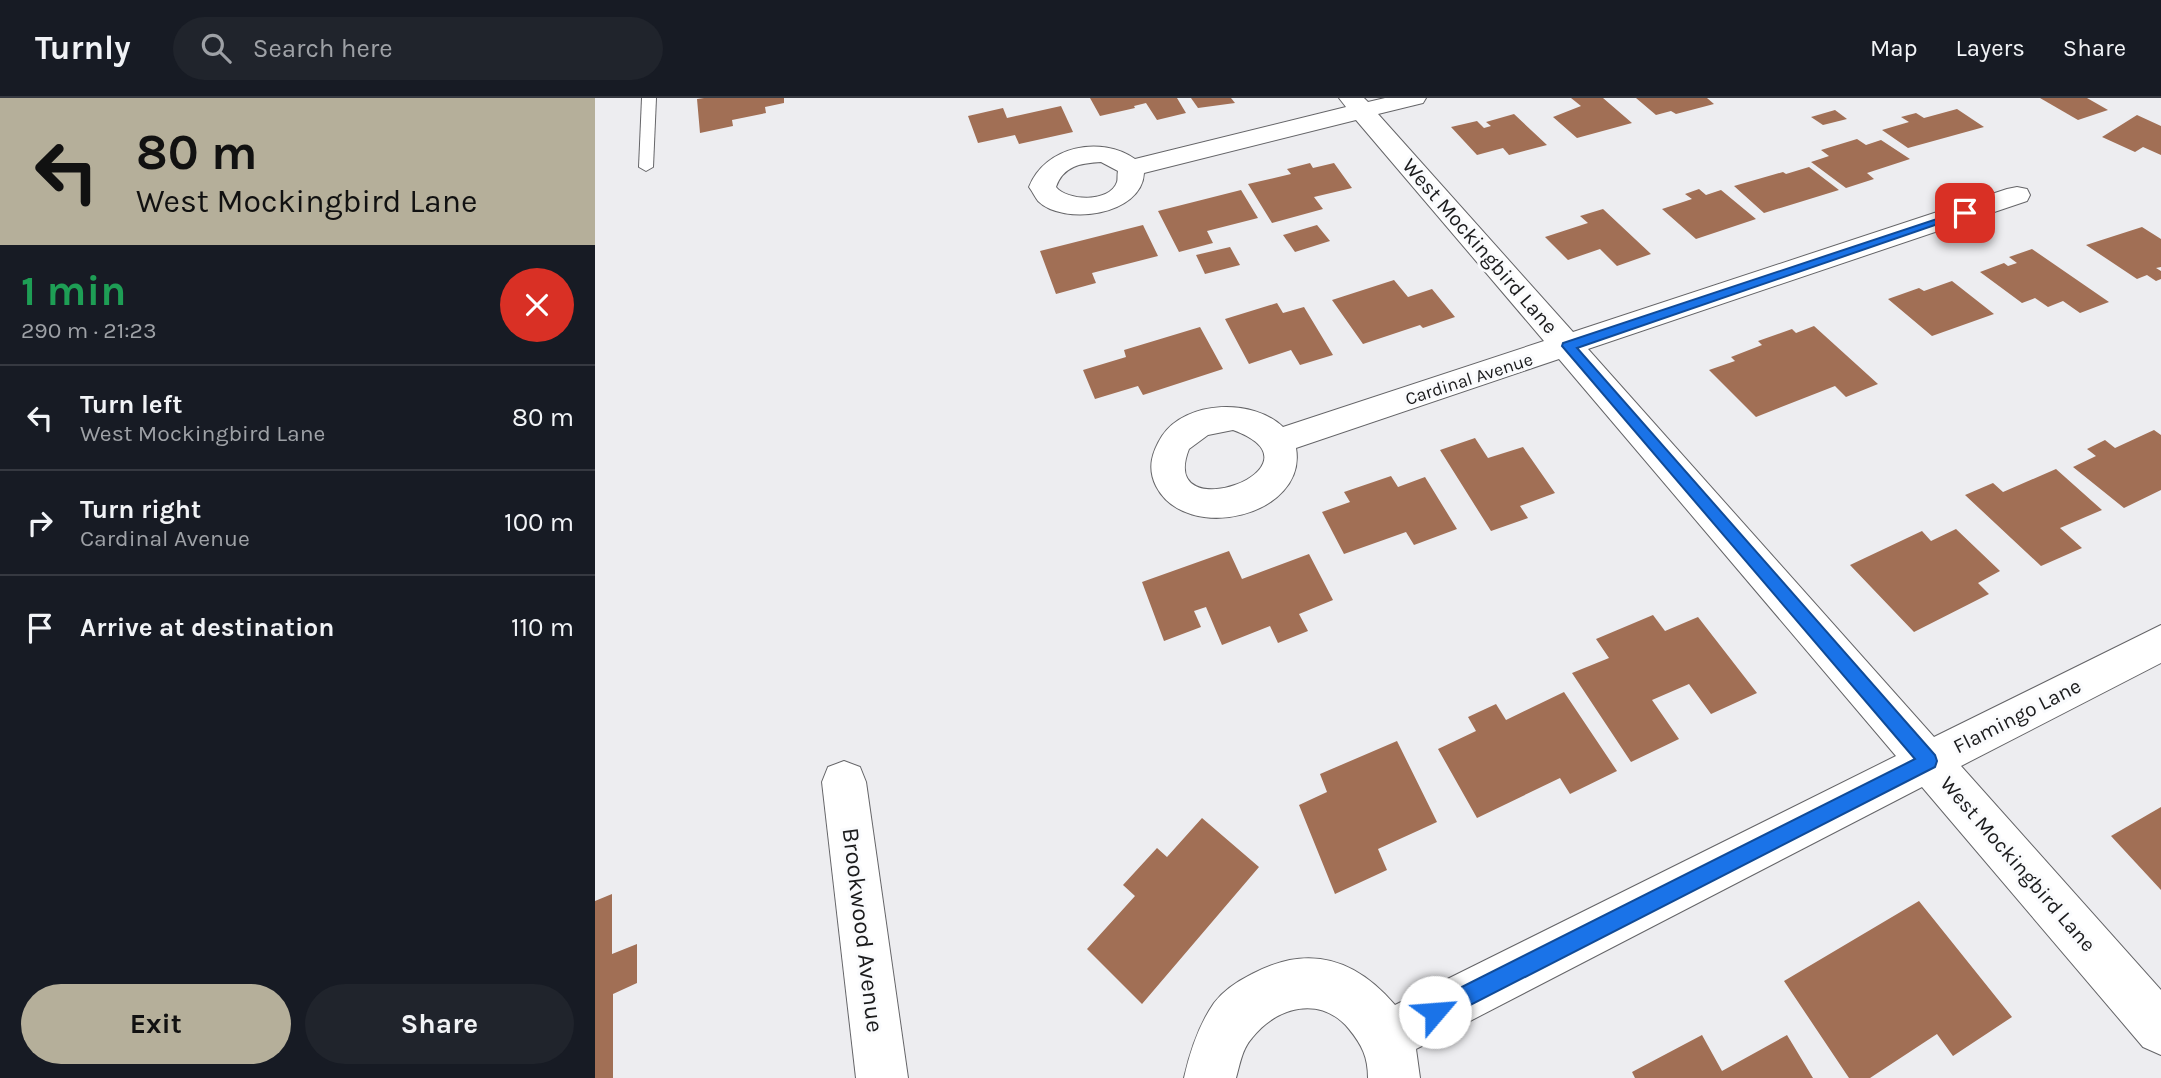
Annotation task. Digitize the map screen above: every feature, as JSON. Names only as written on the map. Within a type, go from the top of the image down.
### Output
[{"type":"street","points":[[1131,168],[1356,104],[1414,98]]},
{"type":"street","name":"West Mockingbird Lane","points":[[1356,104],[2161,1029]]},
{"type":"street","name":"Cardinal Avenue","points":[[1278,441],[2017,195]]},
{"type":"street","name":"Flamingo Lane","points":[[1210,1078],[1219,1041],[1238,1013],[1262,993],[1289,982],[1318,981],[1346,991],[1370,1010],[1390,1058],[1928,761],[2161,643]]},
{"type":"street","name":"Brookwood Avenue","points":[[844,782],[882,1078]]},
{"type":"lane","points":[[646,167],[649,98]]},
{"type":"building","points":[[784,98],[784,103],[765,107],[766,113],[732,120],[733,126],[700,133],[697,99]]},
{"type":"building","points":[[1090,98],[1177,98],[1186,113],[1157,120],[1146,103],[1100,116]]},
{"type":"building","points":[[1191,98],[1231,98],[1235,103],[1198,108]]},
{"type":"building","points":[[1571,98],[1603,98],[1632,123],[1577,138],[1553,117],[1581,106]]},
{"type":"building","points":[[1636,98],[1707,98],[1714,104],[1676,114],[1671,111],[1656,115]]},
{"type":"building","points":[[2040,98],[2087,98],[2108,110],[2078,120]]},
{"type":"building","points":[[1061,106],[1073,132],[1019,144],[1015,135],[978,143],[968,116],[1003,108],[1007,118]]},
{"type":"building","points":[[1957,109],[1984,127],[1908,148],[1882,130],[1909,122],[1901,117],[1916,113],[1924,118]]},
{"type":"building","points":[[1835,110],[1847,119],[1823,125],[1811,117]]},
{"type":"building","points":[[1514,114],[1547,145],[1509,155],[1503,148],[1477,155],[1451,127],[1477,121],[1484,128],[1491,126],[1486,122]]},
{"type":"building","points":[[2137,115],[2161,126],[2161,155],[2143,147],[2135,152],[2102,137]]},
{"type":"building","points":[[1857,139],[1866,145],[1881,140],[1910,159],[1867,173],[1874,179],[1846,188],[1811,162],[1829,156],[1821,150]]},
{"type":"building","points":[[1310,163],[1313,168],[1334,163],[1352,188],[1314,197],[1323,209],[1272,223],[1248,184],[1291,174],[1287,169]]},
{"type":"building","points":[[1809,167],[1839,190],[1764,213],[1734,186],[1783,172],[1786,174]]},
{"type":"building","points":[[1699,189],[1706,195],[1721,190],[1756,219],[1696,239],[1662,209],[1692,199],[1685,194]]},
{"type":"building","points":[[1241,190],[1258,218],[1207,231],[1213,243],[1179,252],[1158,211]]},
{"type":"building","points":[[1603,209],[1651,254],[1617,266],[1600,249],[1568,260],[1545,237],[1588,223],[1580,216]]},
{"type":"building","points":[[1143,225],[1158,256],[1092,273],[1096,283],[1056,294],[1040,251]]},
{"type":"building","points":[[1317,225],[1330,241],[1295,252],[1283,235]]},
{"type":"building","points":[[2142,227],[2161,239],[2161,267],[2156,268],[2161,271],[2161,279],[2156,281],[2147,275],[2137,279],[2086,245]]},
{"type":"building","points":[[1230,247],[1240,265],[1205,274],[1196,255]]},
{"type":"building","points":[[2032,249],[2109,302],[2080,313],[2063,301],[2048,307],[2035,298],[2022,303],[1980,272],[2004,263],[2008,266],[2017,263],[2009,257]]},
{"type":"building","points":[[1394,280],[1408,297],[1432,289],[1455,317],[1423,328],[1420,325],[1363,344],[1332,300]]},
{"type":"building","points":[[1952,281],[1994,314],[1932,336],[1888,299],[1919,288],[1924,291]]},
{"type":"building","points":[[1277,303],[1283,313],[1304,307],[1333,355],[1300,365],[1291,350],[1249,364],[1225,319]]},
{"type":"building","points":[[1814,326],[1878,384],[1846,397],[1835,386],[1756,417],[1709,370],[1735,361],[1731,357],[1762,345],[1758,341],[1792,329],[1796,333]]},
{"type":"building","points":[[1200,327],[1223,369],[1143,395],[1138,386],[1095,399],[1083,370],[1126,357],[1124,350]]},
{"type":"building","points":[[2154,430],[2161,435],[2161,490],[2124,508],[2073,467],[2096,456],[2087,449],[2105,440],[2115,448]]},
{"type":"building","points":[[1475,438],[1488,458],[1523,447],[1555,493],[1520,506],[1528,518],[1491,531],[1440,450]]},
{"type":"building","points":[[2056,469],[2102,510],[2060,528],[2082,548],[2041,566],[1965,495],[1993,483],[2003,492]]},
{"type":"building","points":[[1391,476],[1398,487],[1425,477],[1457,529],[1414,545],[1406,532],[1344,554],[1322,512],[1350,502],[1344,492]]},
{"type":"building","points":[[1956,529],[2000,571],[1978,583],[1989,594],[1914,632],[1850,565],[1922,531],[1931,541]]},
{"type":"building","points":[[1229,551],[1242,579],[1309,554],[1333,600],[1299,614],[1308,631],[1278,643],[1270,626],[1222,645],[1206,607],[1194,611],[1201,627],[1164,641],[1142,582]]},
{"type":"building","points":[[1653,615],[1665,631],[1698,617],[1757,693],[1711,714],[1689,684],[1652,700],[1679,739],[1631,762],[1572,673],[1609,658],[1596,639]]},
{"type":"building","points":[[1564,692],[1617,771],[1570,794],[1560,778],[1477,818],[1438,749],[1476,731],[1468,717],[1496,704],[1506,720]]},
{"type":"building","points":[[1397,741],[1437,822],[1378,849],[1387,870],[1335,894],[1299,805],[1327,792],[1320,774]]},
{"type":"building","points":[[2161,807],[2161,890],[2111,836]]},
{"type":"building","points":[[1202,818],[1259,867],[1142,1004],[1087,949],[1135,896],[1123,885],[1157,848],[1167,857]]},
{"type":"building","points":[[612,894],[612,954],[637,944],[637,983],[613,994],[613,1078],[595,1078],[595,901]]},
{"type":"building","points":[[1919,901],[2012,1017],[1953,1056],[1937,1034],[1870,1078],[1849,1078],[1784,981]]},
{"type":"building","points":[[1702,1035],[1722,1071],[1787,1035],[1813,1078],[1635,1078],[1632,1072]]},
{"type":"route","points":[[1435,1012],[1928,761],[1568,346],[1965,213]]}]
